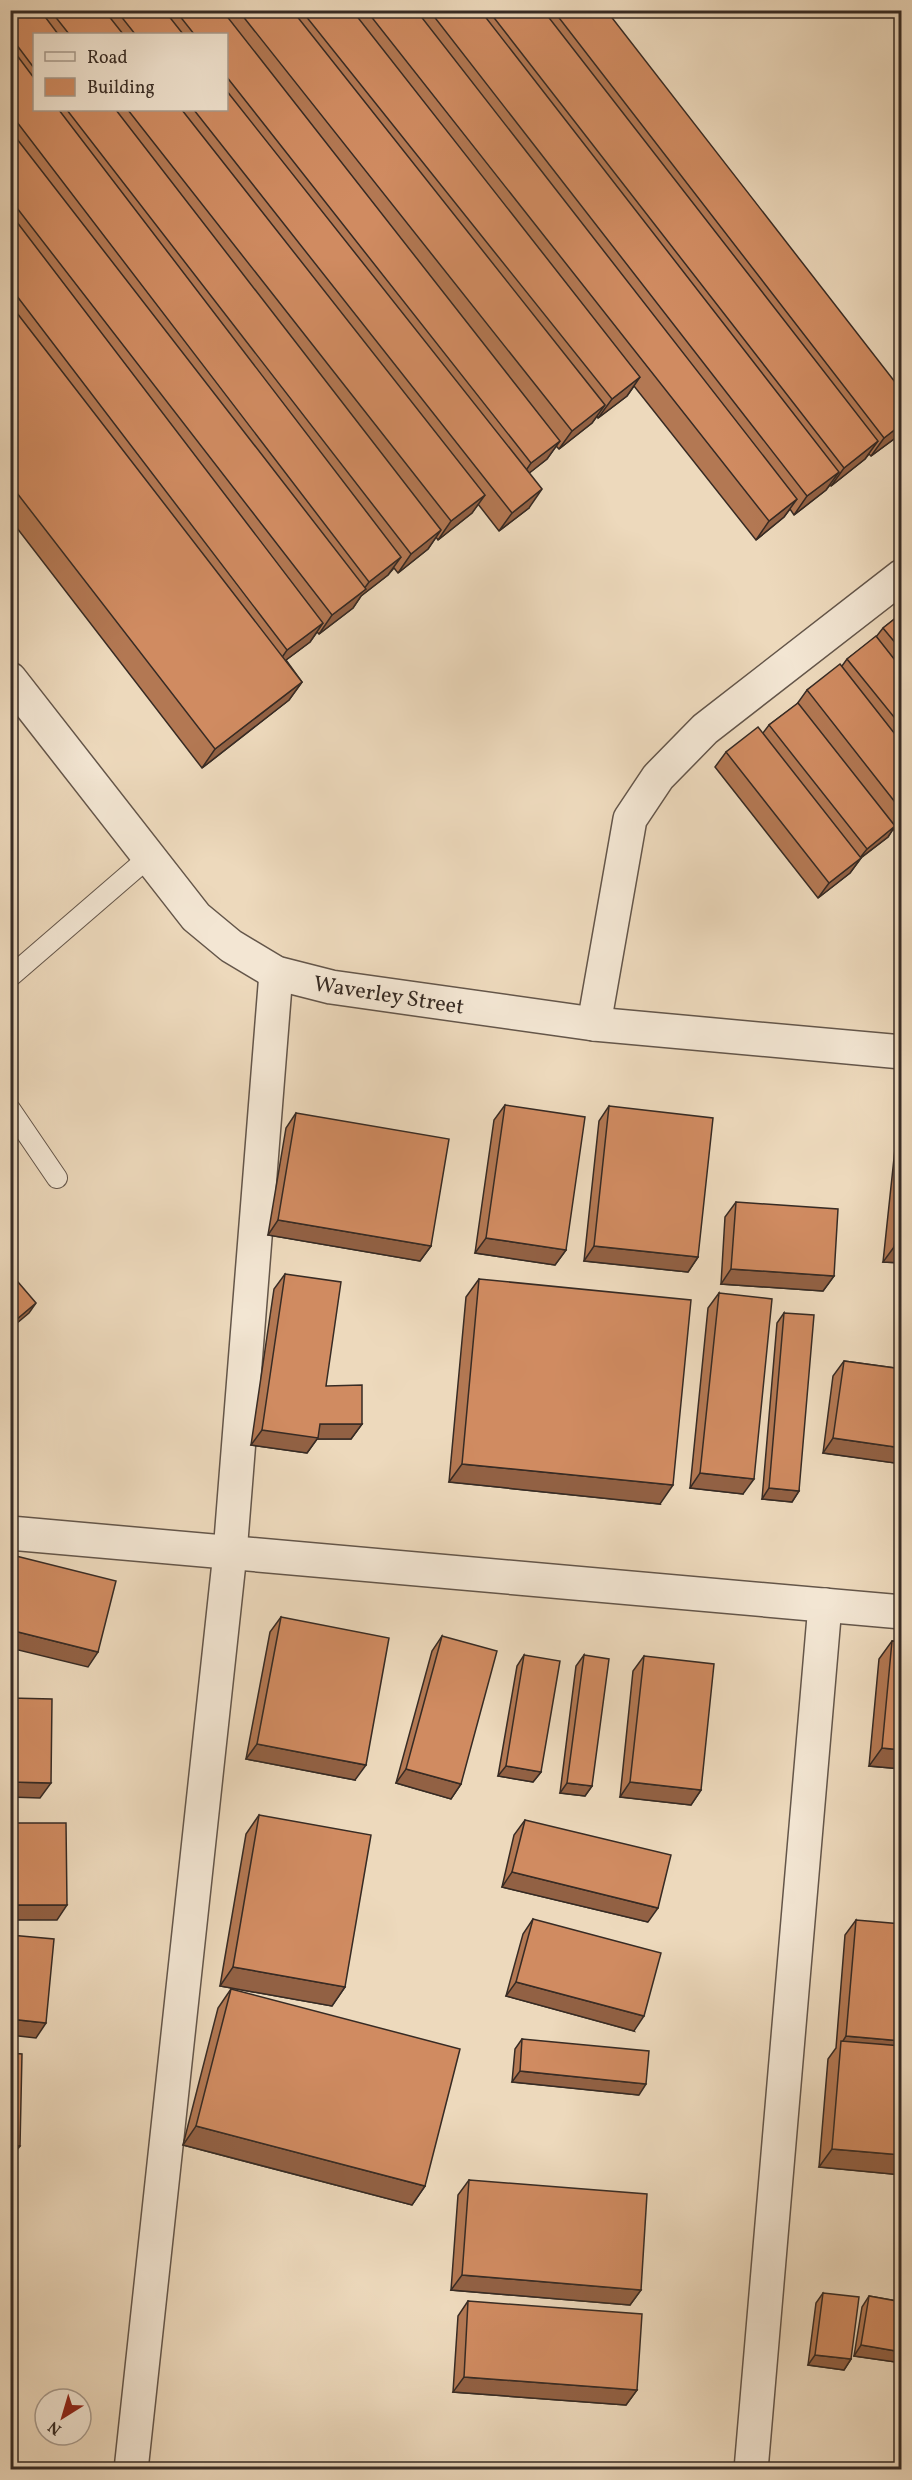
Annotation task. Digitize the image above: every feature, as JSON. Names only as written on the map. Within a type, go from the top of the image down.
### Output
[{"type":"street","points":[[594,1024],[630,819],[658,777],[705,729],[902,576]]},
{"type":"street","name":"Waverley Street","points":[[10,679],[196,917],[231,946],[276,974],[331,987],[594,1024],[902,1052]]},
{"type":"street","points":[[131,2469],[230,1553],[276,974]]},
{"type":"street","points":[[10,1533],[902,1612]]},
{"type":"street","points":[[751,2469],[825,1605]]},
{"type":"lane","points":[[10,977],[149,857]]},
{"type":"lane","points":[[10,1109],[57,1178]]},
{"type":"building","points":[[10,10],[40,10],[57,33],[33,33],[33,67],[10,36]]},
{"type":"building","points":[[50,10],[104,10],[122,33],[68,33]]},
{"type":"building","points":[[116,10],[164,10],[182,33],[134,33]]},
{"type":"building","points":[[175,10],[222,10],[560,441],[531,463],[228,79],[228,33],[193,33]]},
{"type":"building","points":[[238,10],[292,10],[605,405],[572,431]]},
{"type":"building","points":[[301,10],[352,10],[640,377],[612,399]]},
{"type":"building","points":[[366,10],[416,10],[797,499],[769,521]]},
{"type":"building","points":[[429,10],[480,10],[839,472],[807,496]]},
{"type":"building","points":[[488,10],[543,10],[878,441],[844,468]]},
{"type":"building","points":[[553,10],[606,10],[902,391],[902,424],[884,438]]},
{"type":"building","points":[[10,46],[33,77],[33,111],[60,111],[401,557],[369,582],[10,113]]},
{"type":"building","points":[[228,93],[542,489],[512,513],[195,111],[228,111]]},
{"type":"building","points":[[68,111],[117,111],[441,530],[411,554]]},
{"type":"building","points":[[129,111],[183,111],[485,495],[451,521]]},
{"type":"building","points":[[10,130],[366,589],[332,615],[10,199]]},
{"type":"building","points":[[10,213],[323,623],[287,650],[10,287]]},
{"type":"building","points":[[10,304],[302,682],[215,749],[10,484]]},
{"type":"building","points":[[902,613],[902,651],[883,628]]},
{"type":"building","points":[[876,636],[902,669],[902,727],[847,659]]},
{"type":"building","points":[[840,664],[902,743],[902,811],[807,690]]},
{"type":"building","points":[[798,703],[895,826],[867,849],[769,725]]},
{"type":"building","points":[[758,727],[861,858],[829,883],[726,752]]},
{"type":"building","points":[[505,1105],[585,1117],[566,1250],[486,1238]]},
{"type":"building","points":[[609,1106],[713,1118],[698,1257],[594,1246]]},
{"type":"building","points":[[296,1113],[449,1139],[431,1246],[278,1220]]},
{"type":"building","points":[[902,1170],[902,1247],[894,1247]]},
{"type":"building","points":[[736,1202],[838,1209],[834,1276],[731,1269]]},
{"type":"building","points":[[285,1274],[341,1282],[326,1386],[362,1385],[362,1424],[320,1424],[318,1438],[262,1430]]},
{"type":"building","points":[[12,1275],[36,1303],[10,1325],[10,1276]]},
{"type":"building","points":[[479,1279],[691,1300],[673,1485],[462,1464]]},
{"type":"building","points":[[719,1293],[772,1299],[754,1479],[700,1473]]},
{"type":"building","points":[[784,1313],[814,1315],[799,1491],[769,1488]]},
{"type":"building","points":[[844,1361],[902,1369],[902,1448],[833,1438]]},
{"type":"building","points":[[12,1555],[116,1581],[98,1652],[10,1630],[10,1560]]},
{"type":"building","points":[[281,1617],[389,1638],[366,1765],[257,1744]]},
{"type":"building","points":[[442,1636],[497,1651],[461,1784],[406,1769]]},
{"type":"building","points":[[892,1641],[902,1642],[902,1750],[882,1748]]},
{"type":"building","points":[[524,1655],[560,1661],[541,1772],[506,1766]]},
{"type":"building","points":[[584,1655],[609,1659],[592,1786],[567,1783]]},
{"type":"building","points":[[644,1656],[714,1664],[701,1790],[630,1782]]},
{"type":"building","points":[[10,1698],[52,1699],[51,1783],[10,1782]]},
{"type":"building","points":[[259,1815],[371,1835],[345,1987],[233,1967]]},
{"type":"building","points":[[525,1820],[671,1855],[658,1908],[512,1872]]},
{"type":"building","points":[[10,1823],[66,1823],[67,1905],[10,1905]]},
{"type":"building","points":[[533,1919],[661,1953],[644,2016],[516,1982]]},
{"type":"building","points":[[856,1920],[902,1924],[902,2041],[846,2036]]},
{"type":"building","points":[[10,1935],[54,1939],[46,2023],[10,2019]]},
{"type":"building","points":[[231,1989],[460,2049],[425,2186],[196,2126]]},
{"type":"building","points":[[522,2039],[649,2051],[646,2084],[520,2071]]},
{"type":"building","points":[[841,2041],[902,2046],[902,2155],[832,2149]]},
{"type":"building","points":[[10,2053],[22,2054],[20,2146],[10,2145]]},
{"type":"building","points":[[469,2180],[647,2194],[641,2290],[462,2275]]},
{"type":"building","points":[[823,2293],[859,2297],[851,2359],[815,2355]]},
{"type":"building","points":[[869,2296],[902,2302],[902,2352],[861,2345]]},
{"type":"building","points":[[468,2301],[642,2314],[637,2390],[464,2377]]}]
